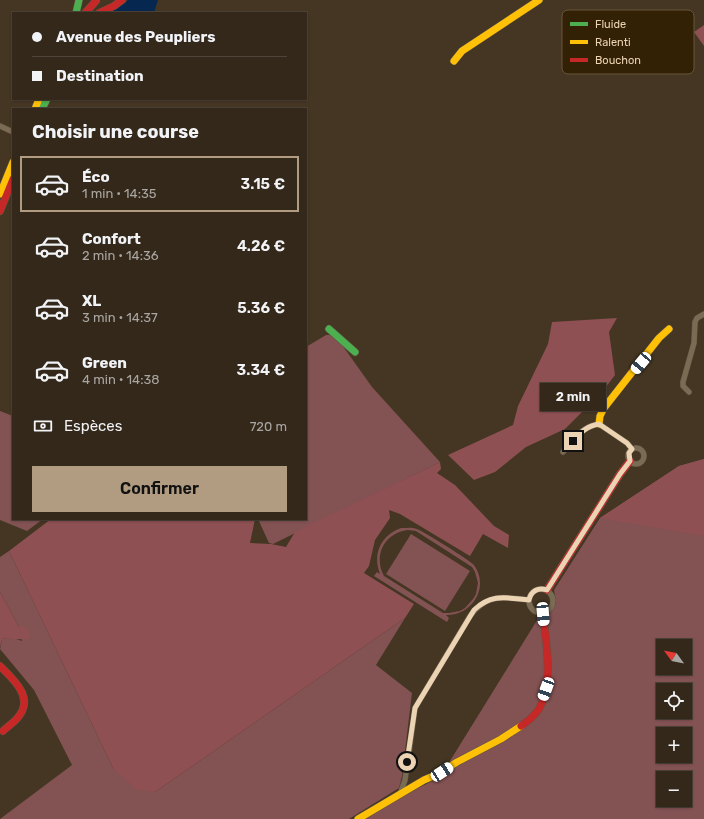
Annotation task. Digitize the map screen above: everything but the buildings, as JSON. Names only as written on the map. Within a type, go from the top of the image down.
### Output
[{"type":"main road","points":[[76,12],[79,0]]},
{"type":"main road","points":[[87,12],[96,0]]},
{"type":"main road","points":[[100,12],[114,6],[122,0]]},
{"type":"main road","points":[[454,61],[462,51],[539,0]]},
{"type":"main road","points":[[0,194],[12,164]]},
{"type":"main road","points":[[0,211],[12,181]]},
{"type":"main road","points":[[329,329],[355,352]]},
{"type":"main road","points":[[599,424],[600,416],[604,408],[659,338],[668,329]]},
{"type":"main road","points":[[547,590],[620,474],[630,461]]},
{"type":"main road","points":[[358,819],[424,780],[432,778],[521,727],[539,709],[546,689],[547,663],[543,614]]},
{"type":"main road","points":[[0,666],[21,689],[25,700],[24,708],[21,714],[3,731]]},
{"type":"street","points":[[0,126],[12,132]]},
{"type":"street","points":[[689,392],[683,386],[683,382],[694,343],[695,322],[697,318],[704,314]]},
{"type":"street","points":[[563,452],[583,430],[599,424],[627,443],[632,449]]},
{"type":"street","points":[[636,447],[641,449],[644,457],[641,462],[638,464],[630,461],[629,453],[632,449],[636,447]]},
{"type":"street","points":[[536,590],[547,590],[553,597],[553,606],[551,610],[543,614],[537,613],[532,609],[529,600],[530,596],[536,590]]},
{"type":"street","points":[[400,794],[404,780],[415,708],[470,616],[479,606],[492,599],[506,597],[529,600]]},
{"type":"shaded area","points":[[704,25],[704,46],[694,32]]},
{"type":"shaded area","points":[[617,318],[609,332],[615,375],[602,392],[565,429],[526,447],[495,472],[474,480],[448,455],[513,425],[518,406],[548,344],[552,322]]},
{"type":"shaded area","points":[[326,335],[335,335],[372,387],[440,462],[273,544],[269,543],[258,520],[307,520],[307,346]]},
{"type":"shaded area","points":[[0,411],[12,416],[12,520],[42,520],[27,531],[0,520]]},
{"type":"shaded area","points":[[704,459],[704,819],[362,819],[443,776],[445,769],[539,617],[550,613],[556,603],[554,590],[600,518],[679,466]]},
{"type":"shaded area","points":[[704,459],[704,536],[600,518],[679,466]]},
{"type":"shaded area","points":[[440,462],[441,469],[437,473],[455,485],[494,526],[509,535],[508,548],[483,534],[470,556],[400,514],[389,510],[390,518],[375,540],[369,566],[364,573],[414,604],[405,618],[155,792],[137,790],[113,768],[9,551],[50,520],[255,520],[250,543],[271,544],[286,547],[295,532]]},
{"type":"shaded area","points":[[401,528],[417,529],[447,546],[474,565],[480,582],[476,599],[471,605],[464,611],[446,615],[449,618],[447,622],[374,576],[377,572],[380,574],[377,559],[380,546],[383,540],[394,531]],"holes":[[[408,530],[416,531],[472,567],[475,572],[478,583],[476,594],[465,608],[460,611],[443,613],[384,576],[381,568],[380,553],[387,541],[400,532]]]},
{"type":"shaded area","points":[[411,534],[470,571],[445,611],[386,574]]},
{"type":"shaded area","points":[[9,551],[113,768],[155,792],[405,618],[376,665],[412,693],[402,776],[399,788],[349,819],[0,819],[72,765],[34,690],[0,649],[2,639],[13,638],[22,641],[19,627],[0,592],[0,557]]},
{"type":"shaded area","points":[[0,592],[19,627],[24,626],[29,631],[30,638],[2,639],[0,647]]},
{"type":"water","points":[[128,0],[158,0],[154,12],[106,12]]},
{"type":"traffic: fast","points":[[76,12],[79,0]]},
{"type":"traffic: fast","points":[[42,108],[46,100]]},
{"type":"traffic: fast","points":[[329,329],[355,352]]},
{"type":"traffic: slow","points":[[454,61],[462,51],[539,0]]},
{"type":"traffic: slow","points":[[35,108],[39,100]]},
{"type":"traffic: slow","points":[[0,194],[12,164]]},
{"type":"traffic: slow","points":[[599,424],[600,416],[604,408],[659,338],[669,329]]},
{"type":"traffic: slow","points":[[358,819],[424,780],[438,774],[457,762],[501,739],[521,726]]},
{"type":"traffic: jam","points":[[101,12],[114,6],[122,0]]},
{"type":"traffic: jam","points":[[86,12],[96,1]]},
{"type":"traffic: jam","points":[[0,211],[12,181]]},
{"type":"traffic: jam","points":[[547,590],[620,474],[630,461]]},
{"type":"traffic: jam","points":[[521,726],[535,714],[544,699],[548,675],[548,663],[543,614]]},
{"type":"traffic: jam","points":[[0,666],[16,683],[23,695],[24,702],[23,709],[19,716],[3,731]]},
{"type":"route","points":[[407,762],[413,713],[415,708],[474,610],[486,601],[492,599],[506,597],[529,600],[532,592],[540,589],[547,590],[620,474],[630,461],[628,456],[632,449],[627,443],[599,424],[583,430],[573,441]]}]
